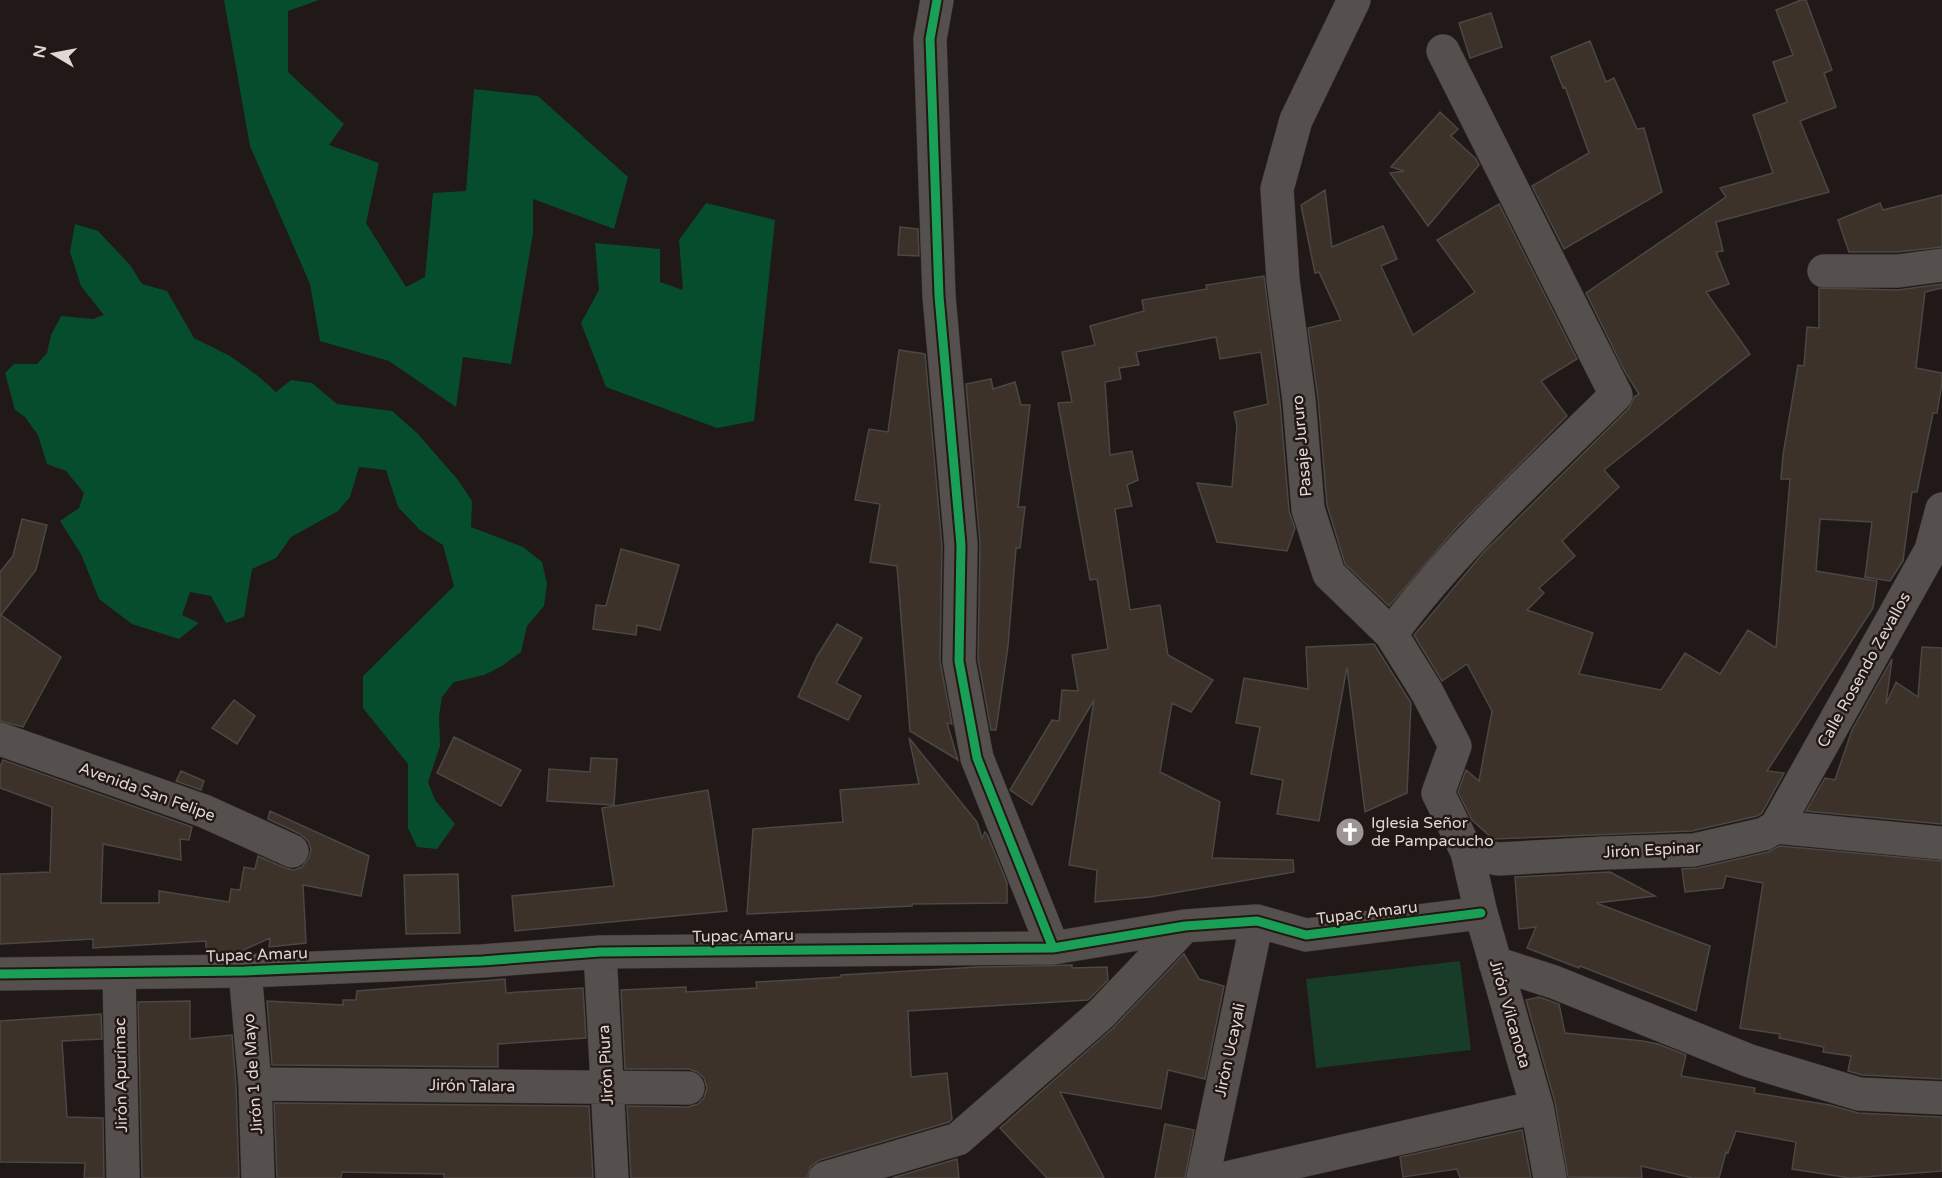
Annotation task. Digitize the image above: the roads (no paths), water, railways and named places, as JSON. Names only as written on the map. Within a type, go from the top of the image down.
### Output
[{"type":"street","points":[[937,0],[930,39],[939,296],[961,545],[959,662],[977,758],[1053,948]]},
{"type":"street","name":"Pasaje Jururo","points":[[1354,0],[1296,120],[1277,189],[1283,280],[1299,400],[1308,509],[1329,574],[1391,634],[1427,692],[1455,746],[1438,794],[1467,852]]},
{"type":"street","points":[[1391,634],[1414,603],[1464,545],[1616,395],[1443,51]]},
{"type":"street","points":[[1824,271],[1899,271],[1942,265]]},
{"type":"street","name":"Calle Rosendo Zevallos","points":[[1776,827],[1930,550],[1942,509]]},
{"type":"street","name":"Avenida San Felipe","points":[[0,739],[204,811],[292,851]]},
{"type":"street","name":"Jirón Espinar","points":[[1467,852],[1498,859],[1694,850],[1764,834],[1776,827],[1942,843]]},
{"type":"street","name":"Jirón Vilcanota","points":[[1467,852],[1481,913],[1537,1107],[1550,1178]]},
{"type":"street","name":"Tupac Amaru","points":[[0,974],[245,971],[482,961],[600,952],[1053,948],[1185,926],[1257,921],[1306,935],[1389,927],[1481,913]]},
{"type":"street","name":"Jirón Ucayali","points":[[1203,1178],[1257,921]]},
{"type":"street","points":[[825,1178],[958,1140],[1101,1014],[1185,926]]},
{"type":"street","name":"Jirón Piura","points":[[600,952],[612,1178]]},
{"type":"street","points":[[1495,963],[1554,982],[1750,1061],[1859,1094],[1942,1098]]},
{"type":"street","name":"Jirón 1 de Mayo","points":[[245,971],[255,1084],[258,1178]]},
{"type":"street","name":"Jirón Apurímac","points":[[119,973],[123,1178]]},
{"type":"street","name":"Jirón Talara","points":[[255,1084],[688,1088]]},
{"type":"street","points":[[1226,1178],[1537,1107]]},
{"type":"place","name":"Iglesia Señor de Pampacucho","points":[[1350,832]]}]
